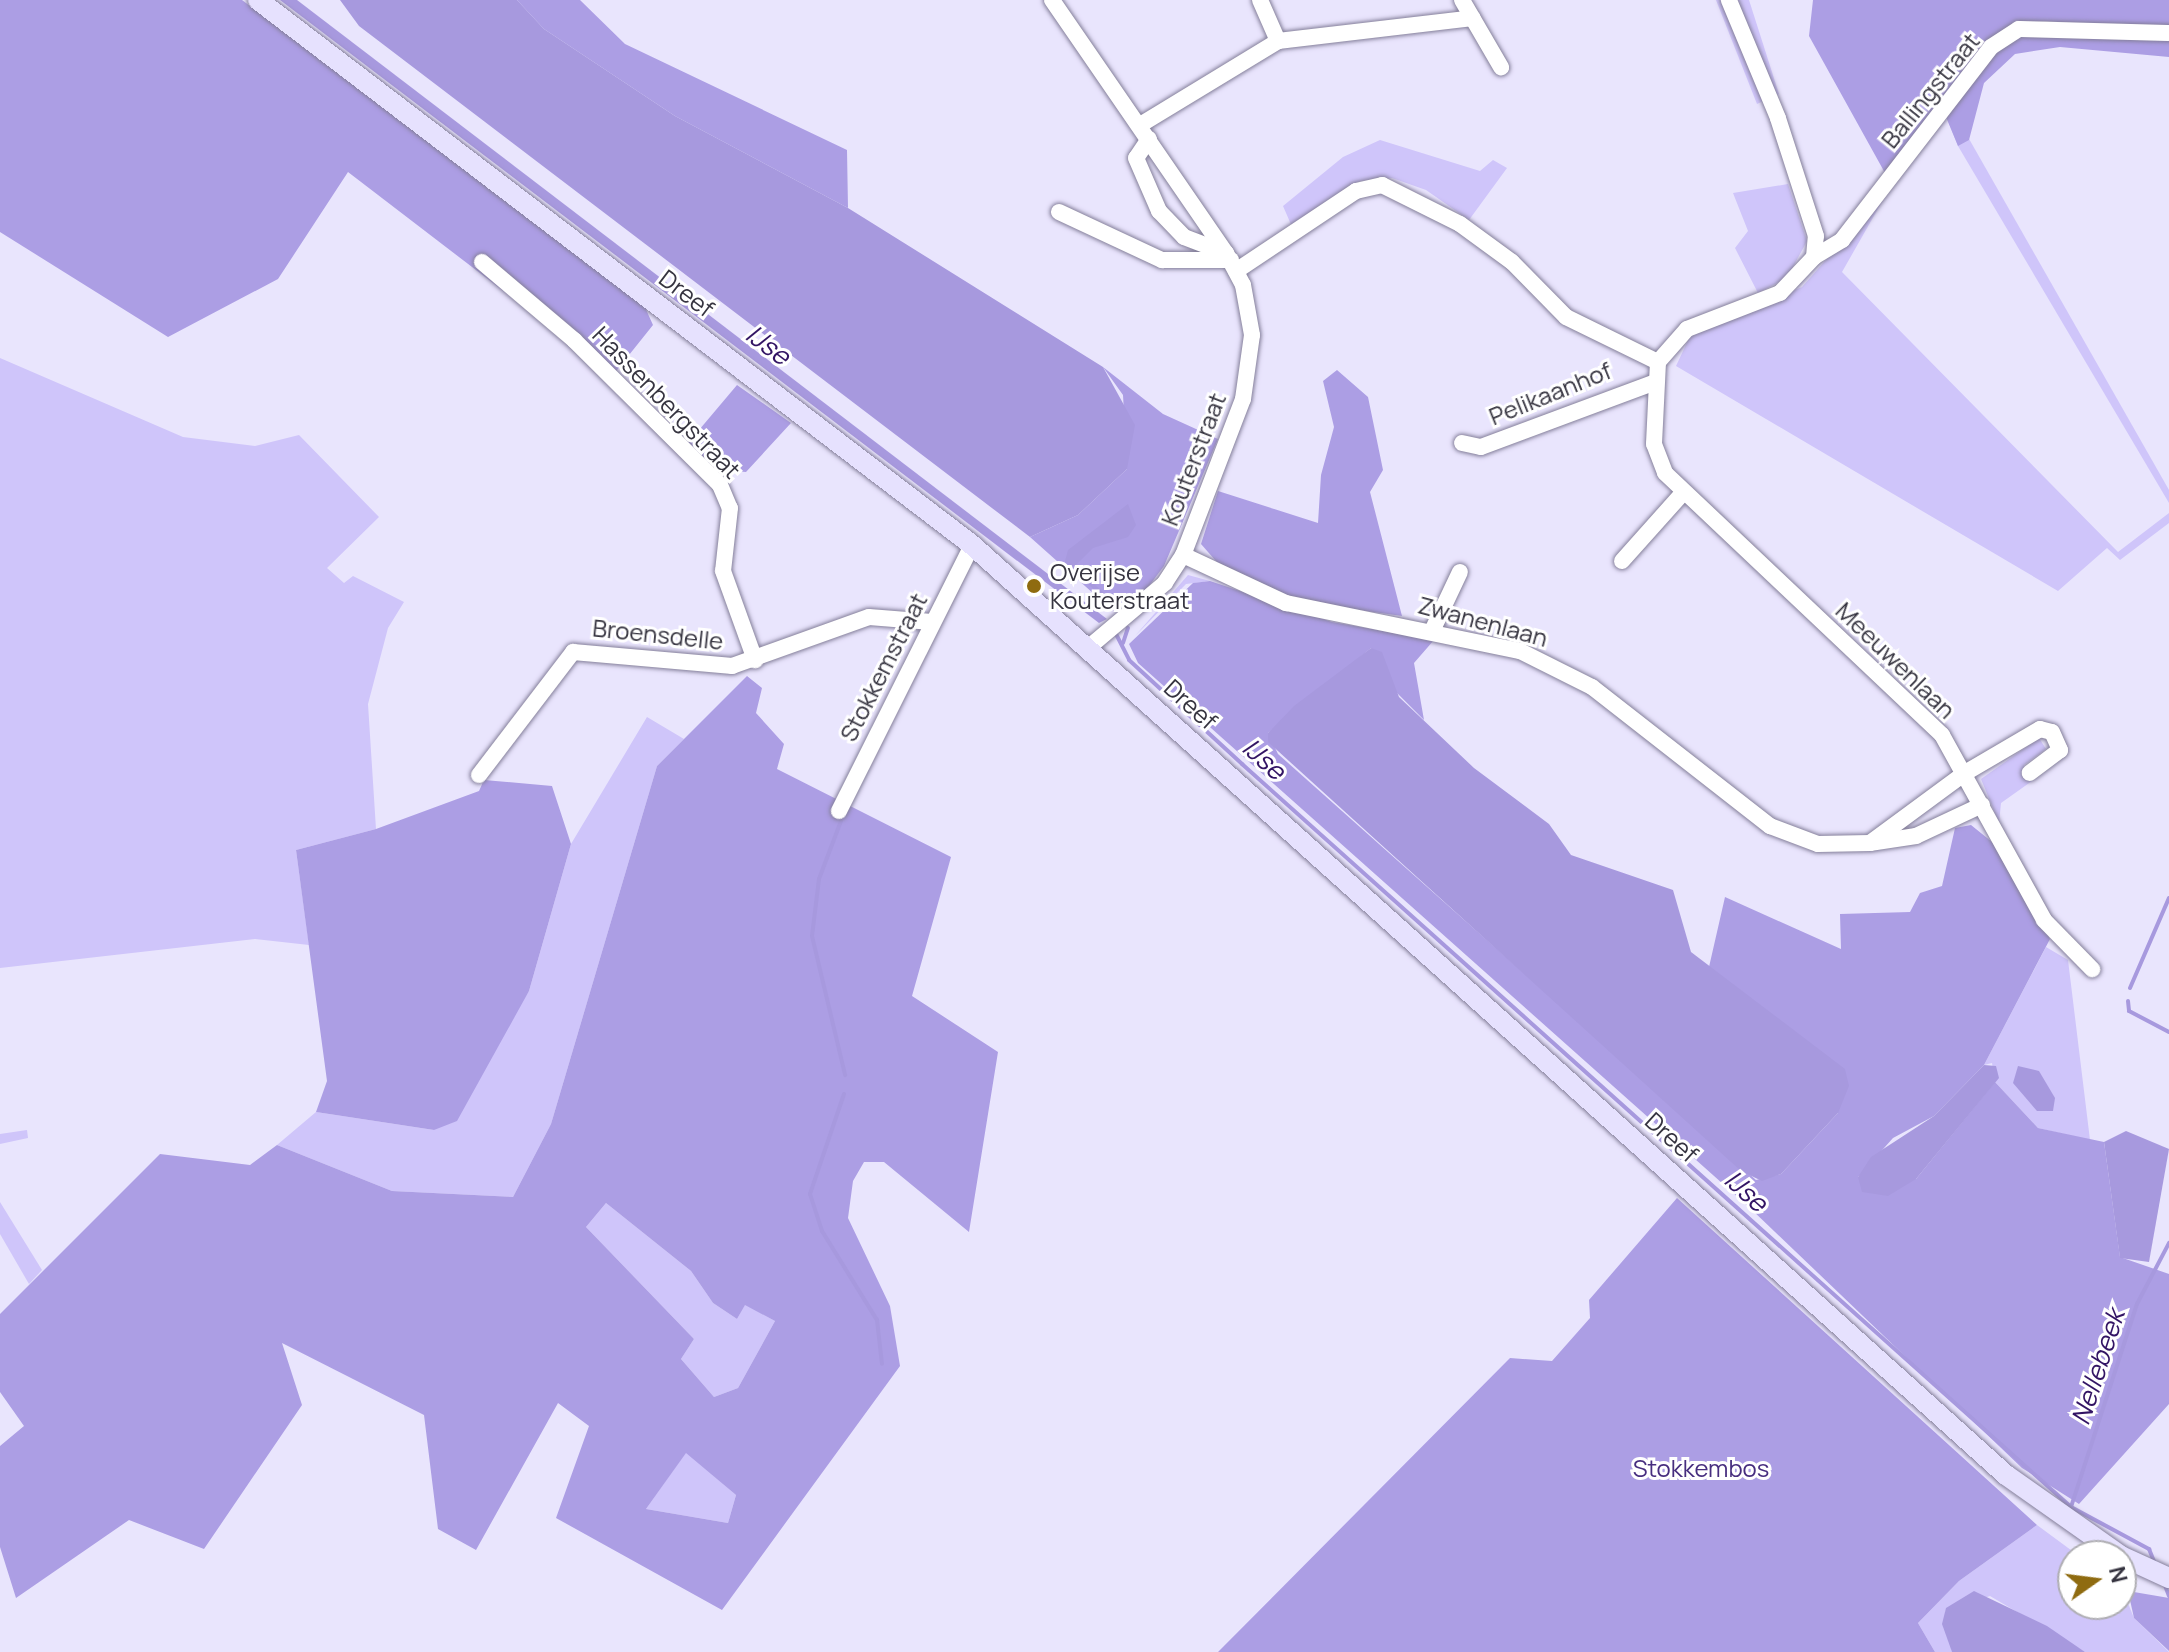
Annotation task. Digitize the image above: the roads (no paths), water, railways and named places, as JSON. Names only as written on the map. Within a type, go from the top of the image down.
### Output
[{"type":"main road","name":"Dreef","points":[[258,0],[972,545],[1089,647],[2006,1475],[2098,1540]]},
{"type":"main road","name":"Dreef","points":[[2137,1564],[2169,1578]]},
{"type":"street","name":"Kouterstraat","points":[[1052,0],[1231,261],[1250,319],[1247,382],[1183,555],[1165,583],[1089,647]]},
{"type":"street","points":[[1260,0],[1278,41]]},
{"type":"street","points":[[1462,0],[1501,67]]},
{"type":"street","points":[[1729,0],[1778,118],[1816,236],[1814,257]]},
{"type":"street","points":[[1231,261],[1184,237],[1159,211],[1136,158],[1144,132],[1278,41],[1473,18]]},
{"type":"street","name":"Ballingstraat","points":[[1658,362],[1687,329],[1780,293],[1814,257],[1842,240],[1991,47],[2019,29],[2169,33]]},
{"type":"street","points":[[1059,212],[1162,260],[1231,261],[1356,191],[1382,185],[1460,224],[1512,262],[1566,317],[1658,362]]},
{"type":"street","name":"Hassenbergstraat","points":[[482,262],[516,298],[574,340],[720,485],[730,508],[723,571],[755,660]]},
{"type":"street","name":"Meeuwenlaan","points":[[1658,362],[1654,444],[1682,494],[1918,709],[1965,773],[2044,920],[2092,969]]},
{"type":"street","name":"Pelikaanhof","points":[[1462,443],[1481,447],[1656,382]]},
{"type":"street","points":[[1622,561],[1682,494]]},
{"type":"street","name":"Stokkemstraat","points":[[839,811],[972,545]]},
{"type":"street","name":"Zwanenlaan","points":[[1183,555],[1286,603],[1433,629],[1520,651],[1592,687],[1770,826],[1818,844],[1870,843],[1916,836],[1982,805]]},
{"type":"street","points":[[1433,629],[1460,572]]},
{"type":"street","name":"Broensdelle","points":[[479,775],[573,652],[732,666],[869,617],[932,622]]},
{"type":"street","points":[[1870,843],[1965,773],[2040,729],[2052,732],[2060,750],[2030,773]]},
{"type":"waterway","points":[[1072,567],[1119,609]]},
{"type":"waterway","points":[[1123,643],[1128,628]]},
{"type":"waterway","name":"IJse","points":[[1115,632],[1129,660],[1242,764],[2071,1507],[2149,1549],[2155,1564]]},
{"type":"waterway","points":[[841,821],[819,879],[812,936],[845,1075]]},
{"type":"waterway","name":"Nellebeek","points":[[2130,988],[2169,898]]},
{"type":"waterway","name":"Nellebeek","points":[[2128,1001],[2129,1011],[2169,1032]]},
{"type":"waterway","points":[[844,1094],[810,1194],[822,1231],[877,1320],[882,1364]]},
{"type":"waterway","name":"Nellebeek","points":[[2071,1507],[2137,1304],[2169,1243]]},
{"type":"waterway","name":"IJse","points":[[2164,1583],[2169,1596]]},
{"type":"place","name":"Overijse Kouterstraat","points":[[1034,586]]},
{"type":"park label","name":"Stokkembos","points":[[1701,1468]]}]
